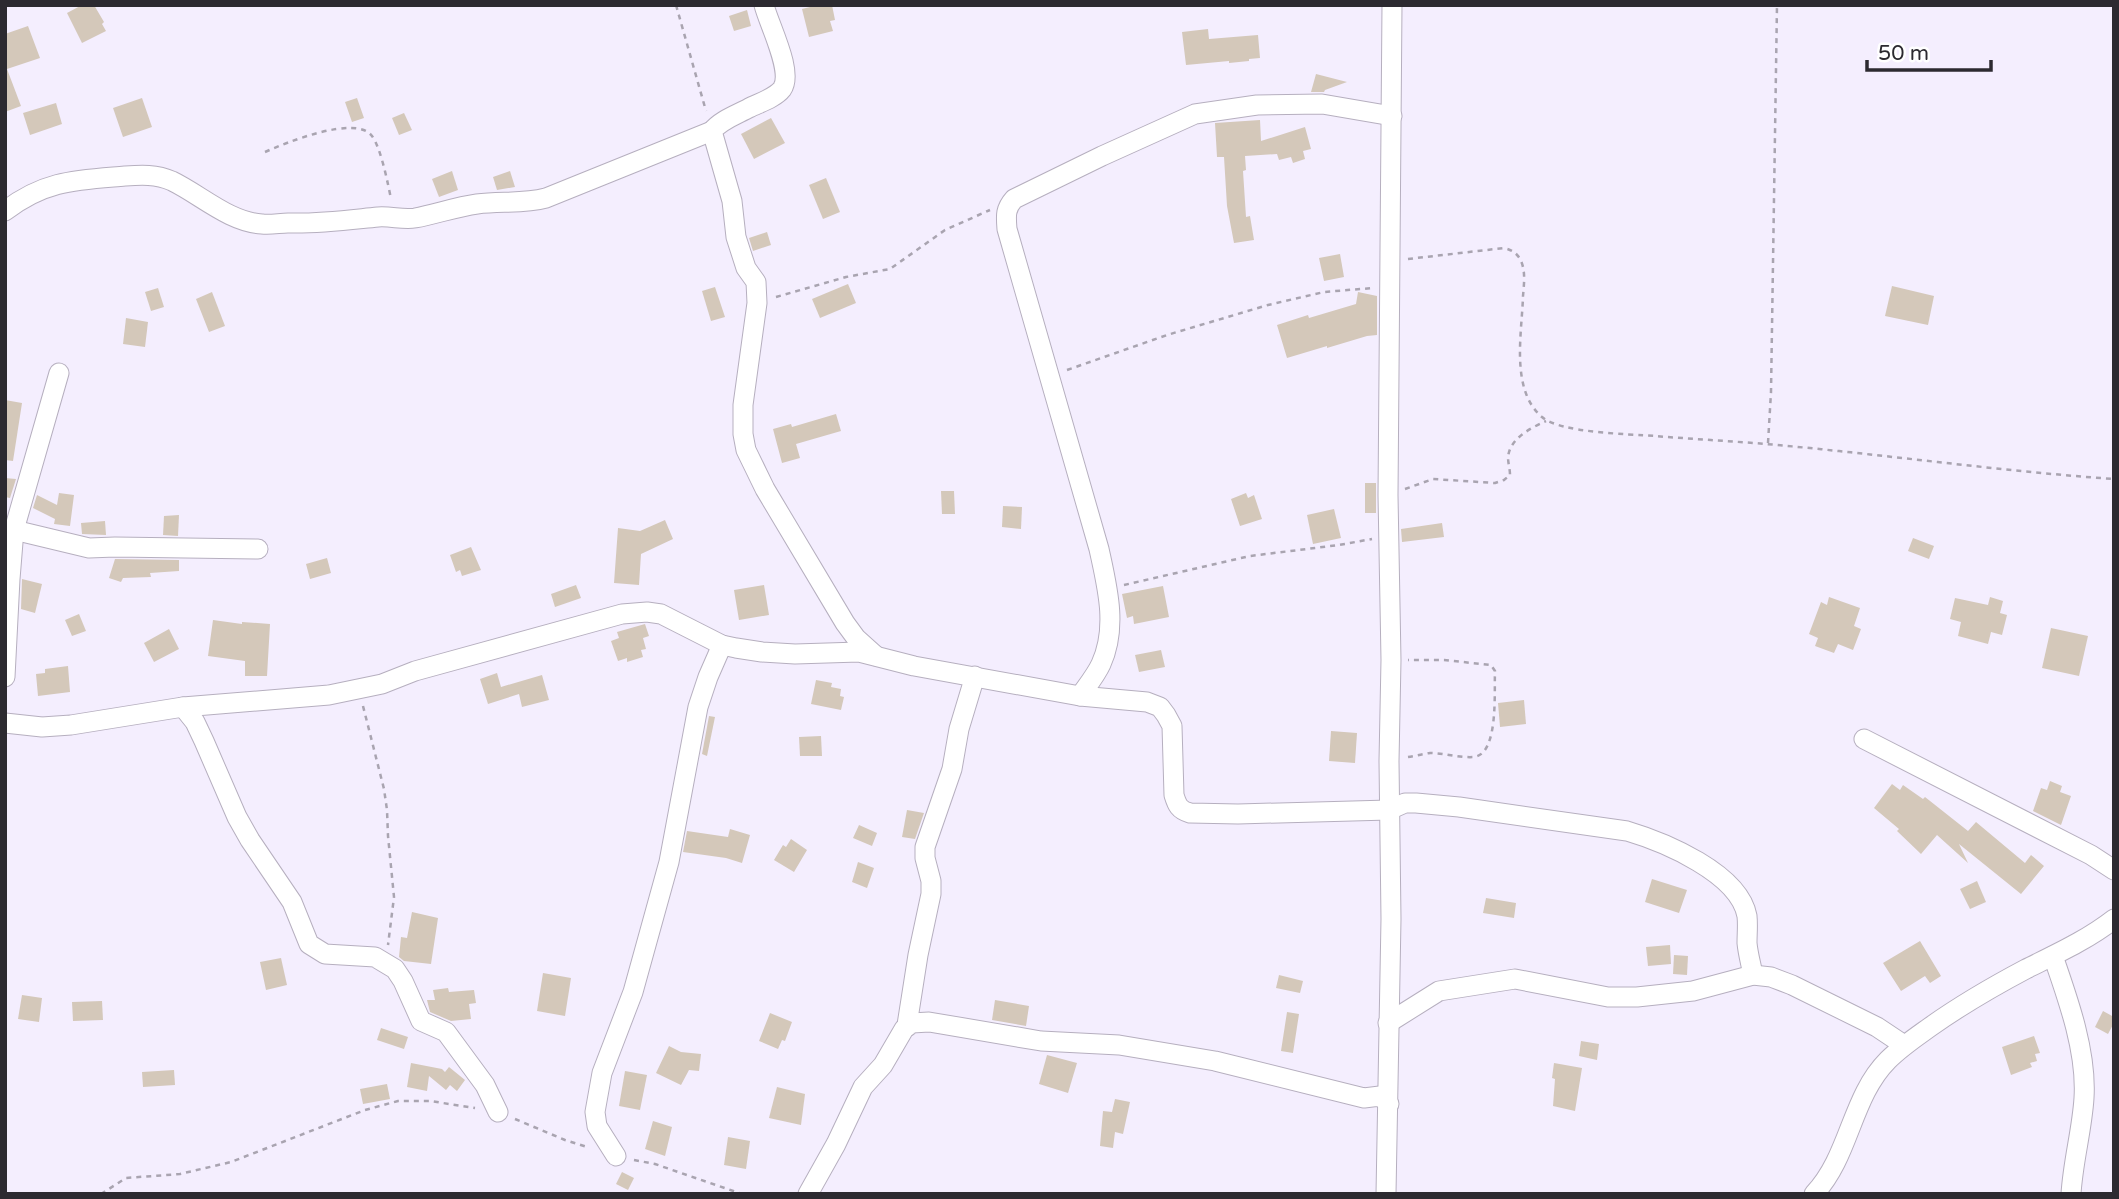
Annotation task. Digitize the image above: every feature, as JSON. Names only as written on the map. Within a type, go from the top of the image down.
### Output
[{"type":"street","points":[[5,211],[22,197],[67,181],[153,175],[170,181],[229,214],[262,225],[308,224],[393,216],[415,218],[476,205],[531,202],[546,198],[712,131],[726,120],[781,90],[786,78],[784,64],[764,5]]},
{"type":"street","points":[[1386,1194],[1391,919],[1388,495],[1392,5]]},
{"type":"street","points":[[1080,696],[1101,663],[1105,649],[1110,613],[1108,589],[1007,229],[1007,207],[1014,199],[1195,114],[1257,105],[1322,104],[1392,117]]},
{"type":"street","points":[[712,131],[732,201],[736,237],[746,268],[756,282],[757,303],[743,405],[746,450],[765,489],[845,622],[856,638],[877,657]]},
{"type":"street","points":[[5,677],[15,530],[59,373]]},
{"type":"street","points":[[15,530],[89,548],[258,549]]},
{"type":"street","points":[[5,723],[42,727],[71,725],[183,707],[289,700],[359,690],[415,671],[622,614],[661,614],[722,645],[795,654],[859,652],[914,666],[1080,696],[1147,702],[1160,707],[1172,726],[1174,795],[1177,805],[1190,813],[1389,810],[1405,803],[1628,831],[1706,867],[1736,893],[1746,916],[1753,975]]},
{"type":"street","points":[[616,1156],[597,1126],[595,1112],[602,1073],[633,992],[676,830],[698,707],[722,645]]},
{"type":"street","points":[[808,1194],[863,1087],[883,1065],[907,1025],[931,894],[925,847],[952,769],[959,729],[975,676]]},
{"type":"street","points":[[183,707],[195,722],[237,817],[292,902],[309,944],[325,954],[375,957],[395,969],[421,1021],[446,1032],[485,1085],[498,1112]]},
{"type":"street","points":[[1864,739],[2091,855],[2114,870]]},
{"type":"street","points":[[1814,1194],[1824,1184],[1836,1164],[1862,1098],[1886,1061],[1904,1045],[1979,994],[2082,940],[2114,919]]},
{"type":"street","points":[[2053,956],[2071,1008],[2080,1046],[2084,1096],[2071,1194]]},
{"type":"street","points":[[1388,1023],[1439,991],[1515,979],[1608,997],[1637,997],[1693,991],[1753,975],[1771,977],[1792,985],[1877,1027],[1904,1045]]},
{"type":"street","points":[[907,1025],[929,1022],[1041,1041],[1119,1045],[1215,1061],[1364,1098],[1381,1096],[1389,1104]]},
{"type":"path","points":[[677,5],[712,131]]},
{"type":"path","points":[[1768,444],[1772,391],[1777,5]]},
{"type":"path","points":[[265,152],[305,136],[338,130],[362,130],[372,135],[389,189],[393,216]]},
{"type":"path","points":[[757,303],[845,277],[890,269],[945,230],[993,209],[1007,207]]},
{"type":"path","points":[[1391,261],[1504,248],[1513,250],[1520,258],[1524,277],[1521,375],[1525,392],[1541,417],[1562,426],[1602,432],[1768,444],[1990,469],[2114,479]]},
{"type":"path","points":[[1048,376],[1167,335],[1268,305],[1324,292],[1391,286]]},
{"type":"path","points":[[1388,495],[1433,480],[1495,483],[1504,481],[1510,475],[1508,455],[1518,438],[1547,421]]},
{"type":"path","points":[[1108,589],[1250,556],[1339,545],[1389,535]]},
{"type":"path","points":[[1389,761],[1429,753],[1478,757],[1490,745],[1495,671],[1491,665],[1444,660],[1391,660]]},
{"type":"path","points":[[359,690],[387,810],[394,897],[385,964]]},
{"type":"path","points":[[101,1194],[126,1178],[180,1174],[231,1162],[365,1110],[398,1101],[430,1101],[498,1112],[565,1140],[616,1156],[655,1164],[742,1194]]},
{"type":"path","points":[[755,1194],[777,1194]]},
{"type":"building","points":[[82,5],[94,5],[106,31],[82,43],[67,13]]},
{"type":"building","points":[[832,5],[835,20],[830,21],[833,31],[809,37],[802,9]]},
{"type":"building","points":[[747,10],[751,26],[734,31],[729,16]]},
{"type":"building","points":[[28,26],[40,58],[7,69],[21,106],[5,112],[5,34]]},
{"type":"building","points":[[1208,29],[1209,39],[1258,35],[1260,58],[1186,65],[1182,32]]},
{"type":"building","points":[[1316,74],[1347,82],[1324,92],[1311,92]]},
{"type":"building","points":[[142,98],[152,127],[123,137],[113,108]]},
{"type":"building","points":[[357,98],[364,118],[352,122],[345,102]]},
{"type":"building","points":[[56,103],[62,124],[30,135],[23,113]]},
{"type":"building","points":[[404,113],[412,130],[399,135],[392,118]]},
{"type":"building","points":[[771,118],[785,143],[754,159],[741,134]]},
{"type":"building","points":[[1260,120],[1261,141],[1305,127],[1311,149],[1303,151],[1305,159],[1293,163],[1291,157],[1279,160],[1277,154],[1245,156],[1246,170],[1243,171],[1246,217],[1250,216],[1254,240],[1234,243],[1227,206],[1224,157],[1217,157],[1215,123]]},
{"type":"building","points":[[452,171],[458,190],[439,197],[432,179]]},
{"type":"building","points":[[510,171],[515,187],[497,190],[493,177]]},
{"type":"building","points":[[826,178],[840,212],[823,219],[809,185]]},
{"type":"building","points":[[767,232],[771,245],[753,251],[749,238]]},
{"type":"building","points":[[1340,254],[1344,277],[1324,281],[1319,258]]},
{"type":"building","points":[[848,284],[856,303],[820,318],[812,299]]},
{"type":"building","points":[[1892,286],[1934,296],[1928,325],[1885,316]]},
{"type":"building","points":[[715,287],[725,317],[711,321],[702,291]]},
{"type":"building","points":[[158,288],[164,307],[151,311],[145,292]]},
{"type":"building","points":[[212,292],[225,326],[209,332],[196,299]]},
{"type":"building","points":[[1358,292],[1377,296],[1377,335],[1287,358],[1277,325],[1356,304]]},
{"type":"building","points":[[126,318],[148,322],[145,347],[123,344]]},
{"type":"building","points":[[5,400],[22,403],[13,461],[5,460]]},
{"type":"building","points":[[836,414],[841,431],[796,444],[800,458],[782,463],[773,429],[791,424],[792,427]]},
{"type":"building","points":[[5,478],[16,479],[10,498],[5,497]]},
{"type":"building","points":[[1365,483],[1376,483],[1376,513],[1365,513]]},
{"type":"building","points":[[941,491],[954,491],[955,514],[942,514]]},
{"type":"building","points":[[59,493],[74,495],[70,526],[54,524],[55,519],[33,508],[37,495],[57,505]]},
{"type":"building","points":[[1246,493],[1248,498],[1254,495],[1262,519],[1240,526],[1231,499]]},
{"type":"building","points":[[1003,506],[1022,507],[1021,529],[1002,527]]},
{"type":"building","points":[[1334,509],[1341,538],[1313,544],[1307,515]]},
{"type":"building","points":[[179,515],[178,536],[163,535],[164,516]]},
{"type":"building","points":[[665,520],[673,539],[641,554],[639,585],[614,583],[618,528],[640,531]]},
{"type":"building","points":[[105,521],[106,535],[82,534],[81,523]]},
{"type":"building","points":[[1442,523],[1444,537],[1402,542],[1401,529]]},
{"type":"building","points":[[1913,538],[1934,546],[1929,559],[1908,551]]},
{"type":"building","points":[[471,547],[481,570],[462,576],[460,570],[456,572],[450,555]]},
{"type":"building","points":[[327,558],[331,573],[310,579],[306,564]]},
{"type":"building","points":[[115,559],[179,560],[179,571],[150,573],[151,577],[123,578],[121,582],[109,578]]},
{"type":"building","points":[[22,579],[42,584],[35,613],[21,609]]},
{"type":"building","points":[[576,585],[581,598],[555,607],[551,594]]},
{"type":"building","points":[[764,585],[769,615],[739,620],[734,590]]},
{"type":"building","points":[[1163,586],[1169,617],[1134,624],[1133,616],[1127,618],[1122,594]]},
{"type":"building","points":[[1829,597],[1860,608],[1854,626],[1861,629],[1853,650],[1838,644],[1834,653],[1815,646],[1818,638],[1809,634],[1821,602],[1827,605]]},
{"type":"building","points":[[1990,597],[2003,601],[2000,613],[2007,615],[2002,635],[1991,632],[1988,644],[1958,636],[1961,622],[1950,619],[1955,598],[1988,605]]},
{"type":"building","points":[[79,614],[86,631],[72,636],[65,620]]},
{"type":"building","points":[[213,620],[270,624],[267,676],[245,676],[245,661],[208,656]]},
{"type":"building","points":[[645,624],[649,636],[643,638],[646,649],[641,650],[643,657],[627,662],[627,658],[618,661],[611,641],[619,638],[617,632]]},
{"type":"building","points":[[2051,628],[2088,636],[2079,676],[2042,668]]},
{"type":"building","points":[[169,629],[179,649],[154,662],[144,643]]},
{"type":"building","points":[[1161,650],[1165,667],[1139,672],[1135,655]]},
{"type":"building","points":[[68,666],[70,692],[38,696],[36,674],[45,673],[45,669]]},
{"type":"building","points":[[497,673],[501,687],[542,675],[549,700],[522,707],[519,694],[488,704],[480,679]]},
{"type":"building","points":[[816,680],[832,683],[831,687],[841,689],[840,696],[844,697],[841,710],[811,704]]},
{"type":"building","points":[[1524,700],[1526,724],[1500,727],[1498,703]]},
{"type":"building","points":[[709,716],[715,717],[707,756],[702,754]]},
{"type":"building","points":[[1331,731],[1357,733],[1355,763],[1329,761]]},
{"type":"building","points":[[821,736],[822,756],[800,756],[799,737]]},
{"type":"building","points":[[2050,781],[2062,786],[2060,792],[2071,796],[2061,825],[2033,811],[2041,788],[2047,790]]},
{"type":"building","points":[[1892,784],[1900,790],[1903,785],[1923,799],[1925,797],[1968,831],[1976,822],[2025,863],[2031,855],[2044,866],[2021,894],[1959,844],[1968,863],[1937,835],[1921,854],[1897,831],[1899,829],[1874,808]]},
{"type":"building","points":[[907,810],[924,813],[915,839],[902,837]]},
{"type":"building","points":[[859,825],[877,833],[872,846],[853,838]]},
{"type":"building","points":[[730,829],[750,835],[742,863],[683,852],[687,831],[728,837]]},
{"type":"building","points":[[791,839],[807,850],[794,872],[774,860],[783,845],[786,847]]},
{"type":"building","points":[[858,862],[874,868],[867,888],[852,882]]},
{"type":"building","points":[[1652,879],[1687,890],[1679,913],[1645,902]]},
{"type":"building","points":[[1977,881],[1986,902],[1970,909],[1960,889]]},
{"type":"building","points":[[1486,898],[1516,903],[1514,918],[1483,913]]},
{"type":"building","points":[[412,912],[438,918],[431,964],[404,961],[399,957],[401,937],[407,938]]},
{"type":"building","points":[[1920,941],[1941,976],[1930,983],[1925,976],[1901,991],[1883,963]]},
{"type":"building","points":[[1670,945],[1671,964],[1648,966],[1646,947]]},
{"type":"building","points":[[1674,955],[1688,956],[1687,975],[1673,974]]},
{"type":"building","points":[[281,958],[287,985],[266,990],[260,962]]},
{"type":"building","points":[[543,973],[571,978],[565,1016],[537,1011]]},
{"type":"building","points":[[1279,975],[1303,981],[1300,993],[1276,988]]},
{"type":"building","points":[[448,988],[449,992],[474,990],[476,1003],[469,1004],[471,1019],[451,1021],[430,1012],[427,1000],[435,1000],[433,990]]},
{"type":"building","points":[[22,995],[42,998],[39,1022],[18,1019]]},
{"type":"building","points":[[995,1000],[1029,1006],[1026,1026],[992,1020]]},
{"type":"building","points":[[102,1001],[103,1020],[73,1021],[72,1002]]},
{"type":"building","points":[[2103,1011],[2114,1017],[2108,1034],[2095,1027]]},
{"type":"building","points":[[1287,1012],[1299,1014],[1293,1053],[1281,1051]]},
{"type":"building","points":[[770,1013],[792,1022],[785,1041],[782,1040],[778,1049],[759,1041]]},
{"type":"building","points":[[381,1028],[408,1037],[404,1049],[377,1040]]},
{"type":"building","points":[[2034,1036],[2040,1053],[2035,1054],[2037,1061],[2030,1063],[2032,1067],[2011,1075],[2002,1047]]},
{"type":"building","points":[[1581,1041],[1599,1044],[1597,1060],[1579,1056]]},
{"type":"building","points":[[669,1046],[681,1052],[701,1054],[699,1071],[689,1070],[681,1085],[656,1073]]},
{"type":"building","points":[[1047,1055],[1077,1063],[1068,1093],[1039,1084]]},
{"type":"building","points":[[411,1063],[442,1069],[445,1072],[449,1067],[465,1080],[457,1091],[450,1085],[446,1090],[429,1076],[427,1091],[407,1087]]},
{"type":"building","points":[[1554,1063],[1582,1068],[1575,1111],[1553,1106]]},
{"type":"building","points":[[174,1070],[175,1085],[143,1087],[142,1072]]},
{"type":"building","points":[[625,1071],[647,1075],[640,1110],[619,1106]]},
{"type":"building","points":[[387,1084],[390,1099],[363,1104],[360,1089]]},
{"type":"building","points":[[777,1087],[805,1094],[801,1125],[769,1118]]},
{"type":"building","points":[[1115,1099],[1130,1102],[1123,1134],[1115,1132],[1113,1148],[1100,1146],[1103,1111],[1112,1112]]},
{"type":"building","points":[[653,1121],[672,1127],[665,1156],[645,1149]]},
{"type":"building","points":[[728,1137],[750,1141],[746,1169],[724,1165]]},
{"type":"building","points":[[622,1172],[634,1178],[628,1190],[616,1184]]}]
